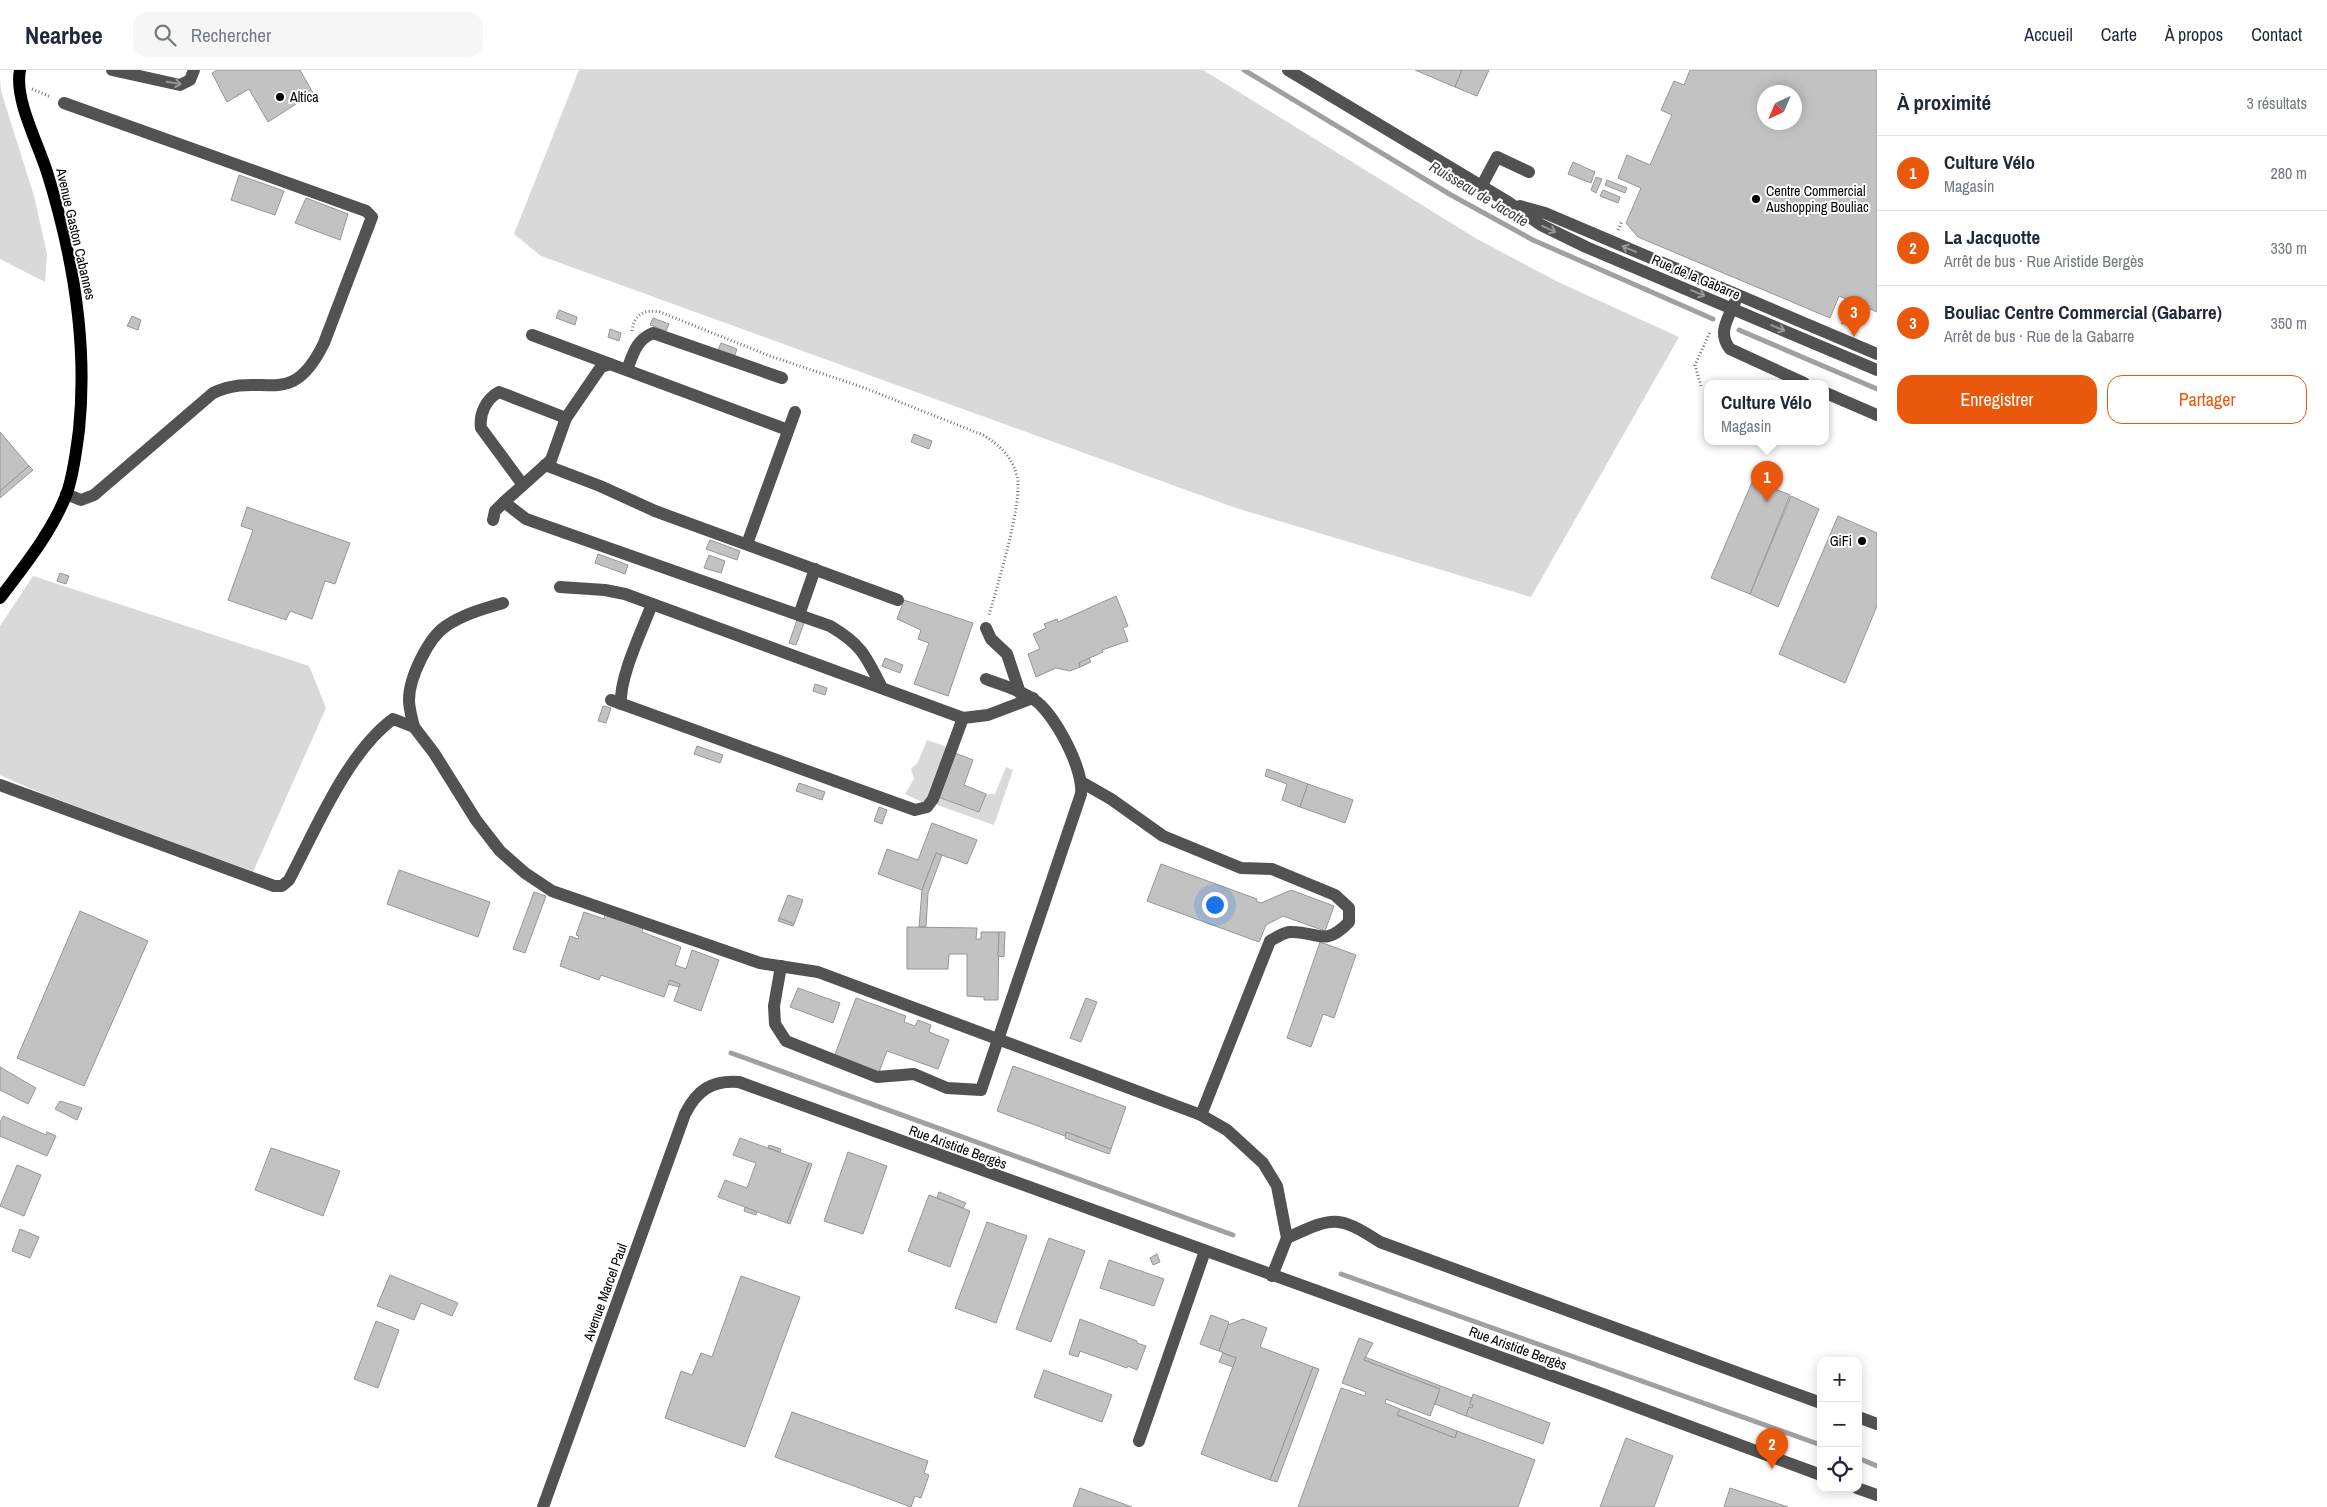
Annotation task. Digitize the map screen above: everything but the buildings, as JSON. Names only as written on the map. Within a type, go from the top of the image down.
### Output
[{"type":"main road","name":"Avenue Gaston Cabannes","points":[[0,598],[50,529],[66,494],[74,468],[81,411],[80,315],[68,250],[52,190],[19,88],[20,70]]},
{"type":"street","points":[[112,70],[180,85],[190,80],[194,70]]},
{"type":"street","name":"Rue de la Gabarre","points":[[1288,70],[1508,202],[1540,225],[1877,370]]},
{"type":"street","points":[[64,103],[366,211],[372,217],[324,343],[305,373],[291,382],[276,386],[228,386],[213,393],[94,495],[81,500],[66,494]]},
{"type":"street","points":[[1481,187],[1497,157],[1529,172]]},
{"type":"street","name":"Rue de la Gabarre","points":[[1508,202],[1545,213],[1877,354]]},
{"type":"street","points":[[1738,295],[1722,334],[1724,341],[1730,349],[1797,380]]},
{"type":"street","points":[[627,370],[636,345],[646,336],[653,333],[782,378]]},
{"type":"street","points":[[532,335],[788,430]]},
{"type":"street","points":[[493,520],[495,511],[551,460],[559,443],[566,418],[601,367],[610,364]]},
{"type":"street","points":[[523,485],[481,428],[480,420],[487,402],[498,392],[566,418]]},
{"type":"street","points":[[1829,394],[1877,415]]},
{"type":"street","points":[[747,544],[795,412]]},
{"type":"street","points":[[545,465],[600,486],[655,511],[898,600]]},
{"type":"street","points":[[504,502],[526,519],[830,626],[851,638],[866,656],[882,688]]},
{"type":"street","points":[[799,615],[816,569]]},
{"type":"street","points":[[560,587],[605,590],[652,604],[963,718],[988,715],[1033,698]]},
{"type":"street","points":[[503,603],[469,613],[444,627],[421,656],[409,699],[414,727],[434,753],[476,820],[500,851],[525,873],[552,891],[760,963],[818,972],[1201,1116],[1226,1130],[1263,1163],[1278,1186],[1287,1238],[1272,1276]]},
{"type":"street","points":[[652,604],[616,702],[915,810],[927,807],[933,799],[963,718]]},
{"type":"street","points":[[986,628],[991,639],[1007,654],[1020,693]]},
{"type":"street","points":[[781,966],[774,1006],[775,1024],[786,1041],[877,1077],[914,1074],[947,1088],[982,1090],[1081,794],[1082,783],[1078,770],[1051,714],[1033,698],[986,679]]},
{"type":"street","points":[[0,785],[274,886],[282,886],[289,880],[344,776],[375,732],[393,719],[414,727]]},
{"type":"street","points":[[1082,783],[1110,799],[1148,827],[1172,840],[1241,868],[1272,869],[1335,895],[1349,908],[1349,922],[1340,931],[1324,938],[1288,932],[1270,941],[1201,1116]]},
{"type":"street","name":"Rue Aristide Bergès","points":[[701,1090],[724,1081],[739,1082],[1205,1252],[1597,1392],[1817,1474]]},
{"type":"street","name":"Avenue Marcel Paul","points":[[543,1507],[685,1114],[701,1090]]},
{"type":"street","points":[[1287,1238],[1320,1223],[1336,1220],[1354,1225],[1380,1242],[1818,1402]]},
{"type":"street","points":[[1139,1441],[1205,1252]]},
{"type":"street","points":[[1862,1418],[1877,1424]]},
{"type":"street","points":[[1862,1490],[1877,1495]]},
{"type":"path","points":[[19,88],[32,89],[64,103]]},
{"type":"path","points":[[1840,330],[1852,302]]},
{"type":"path","points":[[636,345],[632,335],[633,323],[639,314],[651,310],[660,312],[770,356],[862,387],[983,435],[998,445],[1012,461],[1018,478],[1018,498],[986,628]]},
{"type":"path","points":[[1701,386],[1696,365],[1713,324]]},
{"type":"shaded area","points":[[579,70],[1203,70],[1477,239],[1558,282],[1679,337],[1531,597],[1233,507],[541,256],[514,234]]},
{"type":"shaded area","points":[[0,78],[1,91],[34,196],[47,254],[45,282],[0,259]]},
{"type":"shaded area","points":[[33,576],[309,666],[326,708],[253,872],[43,794],[0,775],[0,626]]},
{"type":"shaded area","points":[[927,740],[947,747],[928,799],[922,802],[905,794],[914,779],[911,769],[918,762]]},
{"type":"shaded area","points":[[1006,767],[1013,770],[994,825],[937,805],[938,797],[979,812],[986,794],[995,794]]},
{"type":"waterway","name":"Ruisseau de Jacotte","points":[[1244,70],[1451,195],[1533,240],[1713,319]]},
{"type":"waterway","name":"Ruisseau de Jacotte","points":[[1739,330],[1877,389]]},
{"type":"waterway","points":[[731,1053],[1233,1235]]},
{"type":"waterway","points":[[1341,1274],[1817,1444]]},
{"type":"waterway","points":[[1862,1460],[1877,1466]]},
{"type":"place","name":"Altica","points":[[280,97]]},
{"type":"place","name":"Centre Commercial Aushopping Bouliac","points":[[1756,199]]},
{"type":"place","name":"Bouliac Centre Commercial (Gabarre)","points":[[1854,337]]},
{"type":"place","name":"Culture Vélo","points":[[1767,502]]},
{"type":"place","name":"GiFi","points":[[1862,541]]},
{"type":"place","name":"La Jacquotte","points":[[1772,1469]]}]
